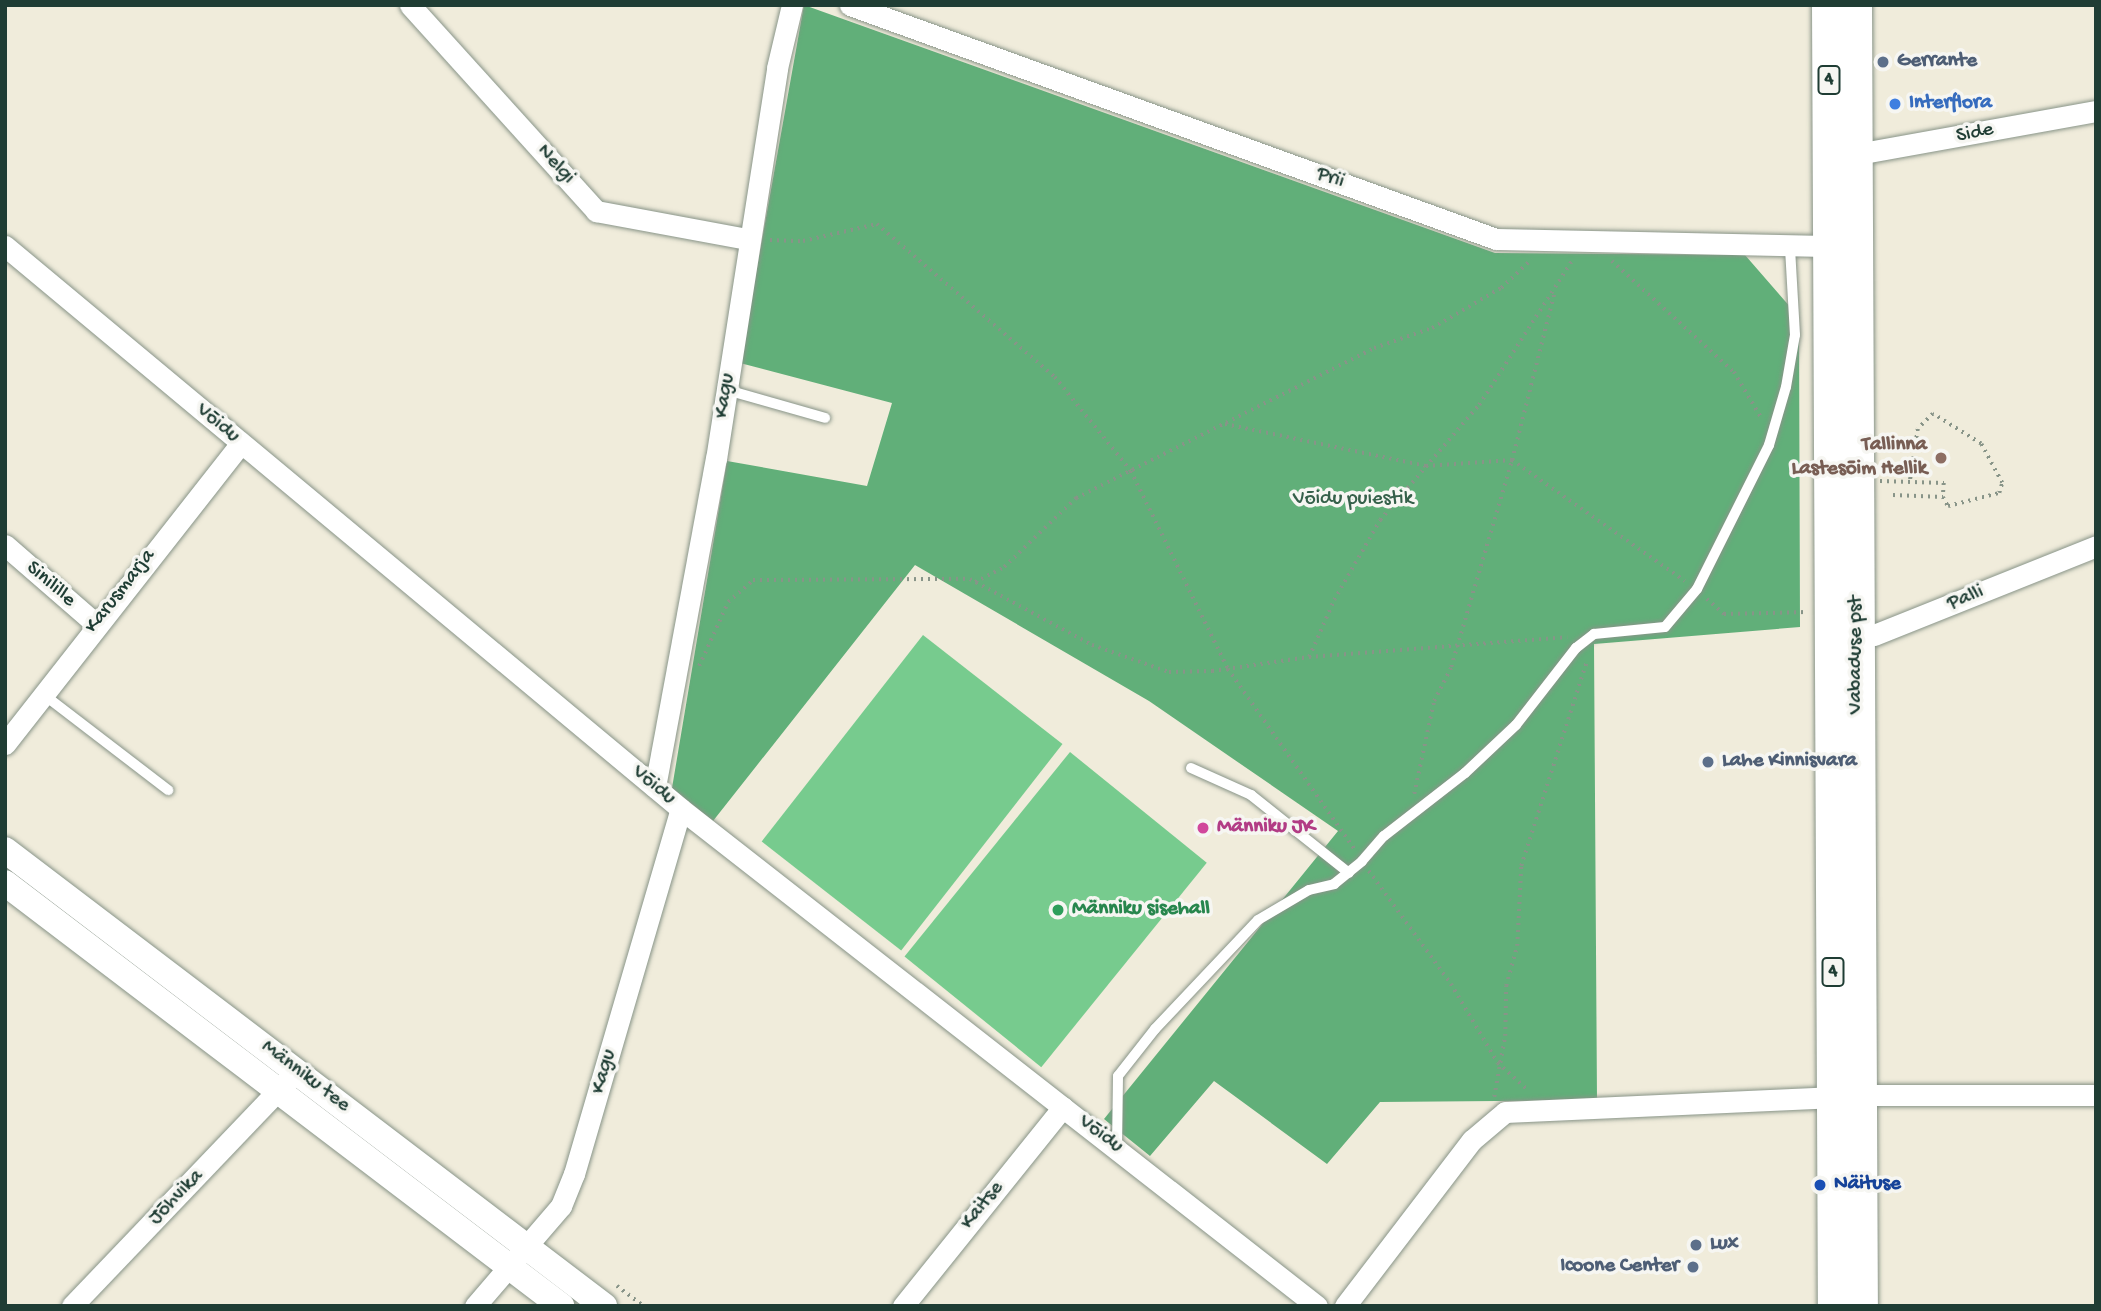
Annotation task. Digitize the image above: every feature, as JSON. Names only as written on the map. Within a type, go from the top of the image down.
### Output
[{"type":"highway","name":"Vabaduse pst","points":[[1829,5],[1842,156]]},
{"type":"highway","name":"Vabaduse pst","points":[[1854,5],[1842,156],[1836,629],[1846,1096],[1860,1306]]},
{"type":"highway","name":"Vabaduse pst","points":[[1835,1306],[1846,1096]]},
{"type":"street","name":"Nelgi","points":[[410,5],[597,211],[747,239]]},
{"type":"street","name":"Kagu","points":[[655,787],[727,390],[747,239],[792,5]]},
{"type":"street","name":"Prii","points":[[850,5],[1496,239],[1842,246]]},
{"type":"street","name":"Side","points":[[1842,156],[2096,111]]},
{"type":"street","name":"Võidu","points":[[5,246],[681,810],[1317,1306]]},
{"type":"street","name":"Karusmarja","points":[[5,744],[96,624],[241,443]]},
{"type":"street","name":"Sinilille","points":[[5,545],[96,624]]},
{"type":"street","name":"Palli","points":[[1836,629],[1874,635],[2096,546]]},
{"type":"street","name":"Kagu","points":[[475,1306],[520,1258],[561,1206],[574,1174],[681,810]]},
{"type":"street","name":"Männiku tee","points":[[5,850],[288,1080],[520,1258],[604,1306]]},
{"type":"street","name":"Männiku tee","points":[[5,883],[288,1080]]},
{"type":"street","name":"Jõhvika","points":[[72,1306],[288,1080]]},
{"type":"street","points":[[1345,1306],[1472,1140],[1505,1112],[1846,1096],[2096,1095]]},
{"type":"street","name":"Kaitse","points":[[903,1306],[1063,1107]]},
{"type":"street","name":"Männiku tee","points":[[520,1258],[561,1306]]},
{"type":"lane","points":[[1117,1149],[1118,1076],[1155,1030],[1258,920],[1349,873],[1362,862],[1408,817],[1465,774],[1516,724],[1576,648],[1594,634],[1665,627],[1697,589],[1772,435],[1796,335],[1790,247]]},
{"type":"lane","points":[[727,390],[825,418]]},
{"type":"lane","points":[[43,694],[168,790]]},
{"type":"lane","points":[[1191,768],[1251,794],[1349,873]]},
{"type":"path","points":[[747,239],[803,241],[877,224],[1055,377],[1131,471],[1228,669],[1362,862],[1451,984],[1498,1063],[1549,1110]]},
{"type":"path","points":[[696,674],[728,602],[753,580],[975,582],[1004,568],[1076,498],[1374,348],[1432,328],[1501,288],[1552,241]]},
{"type":"path","points":[[1309,657],[1334,600],[1380,520],[1479,405],[1556,284],[1590,243],[1734,372],[1772,435]]},
{"type":"path","points":[[1408,817],[1434,701],[1457,646],[1512,460],[1556,284]]},
{"type":"path","points":[[1871,480],[1910,482],[1944,483],[1943,496],[1948,506],[1999,493],[2002,483],[1981,444],[1933,414],[1918,429],[1910,482]]},
{"type":"path","points":[[1224,424],[1426,466],[1512,460],[1697,589],[1724,614],[1836,629]]},
{"type":"path","points":[[1893,495],[1943,496]]},
{"type":"path","points":[[975,582],[1092,645],[1169,672],[1228,669],[1309,657],[1594,634],[1521,866],[1517,946],[1506,986],[1505,1036],[1493,1089],[1496,1120]]},
{"type":"green space","name":"Võidu puiestik","points":[[804,5],[1495,253],[1745,255],[1799,317],[1800,627],[1594,644],[1597,1100],[1380,1102],[1327,1164],[1214,1081],[1150,1156],[1104,1119],[1338,831],[1149,701],[915,565],[713,821],[672,788],[727,461],[867,486],[892,403],[740,363]]},
{"type":"green space","points":[[923,635],[1062,744],[901,950],[762,841]]},
{"type":"green space","name":"Männiku sisehall","points":[[1070,752],[1207,863],[1041,1067],[904,956]]},
{"type":"place","name":"Gerrante","points":[[1883,62]]},
{"type":"place","name":"Interflora","points":[[1895,104]]},
{"type":"place","name":"Tallinna Lastesõim Hellik","points":[[1941,458]]},
{"type":"place","name":"Lahe Kinnisvara","points":[[1708,762]]},
{"type":"place","name":"Männiku JK","points":[[1203,828]]},
{"type":"place","name":"Männiku sisehall","points":[[1058,910]]},
{"type":"place","name":"Näituse","points":[[1820,1185]]},
{"type":"place","name":"Lux","points":[[1696,1245]]},
{"type":"place","name":"Icoone Center","points":[[1693,1267]]}]
